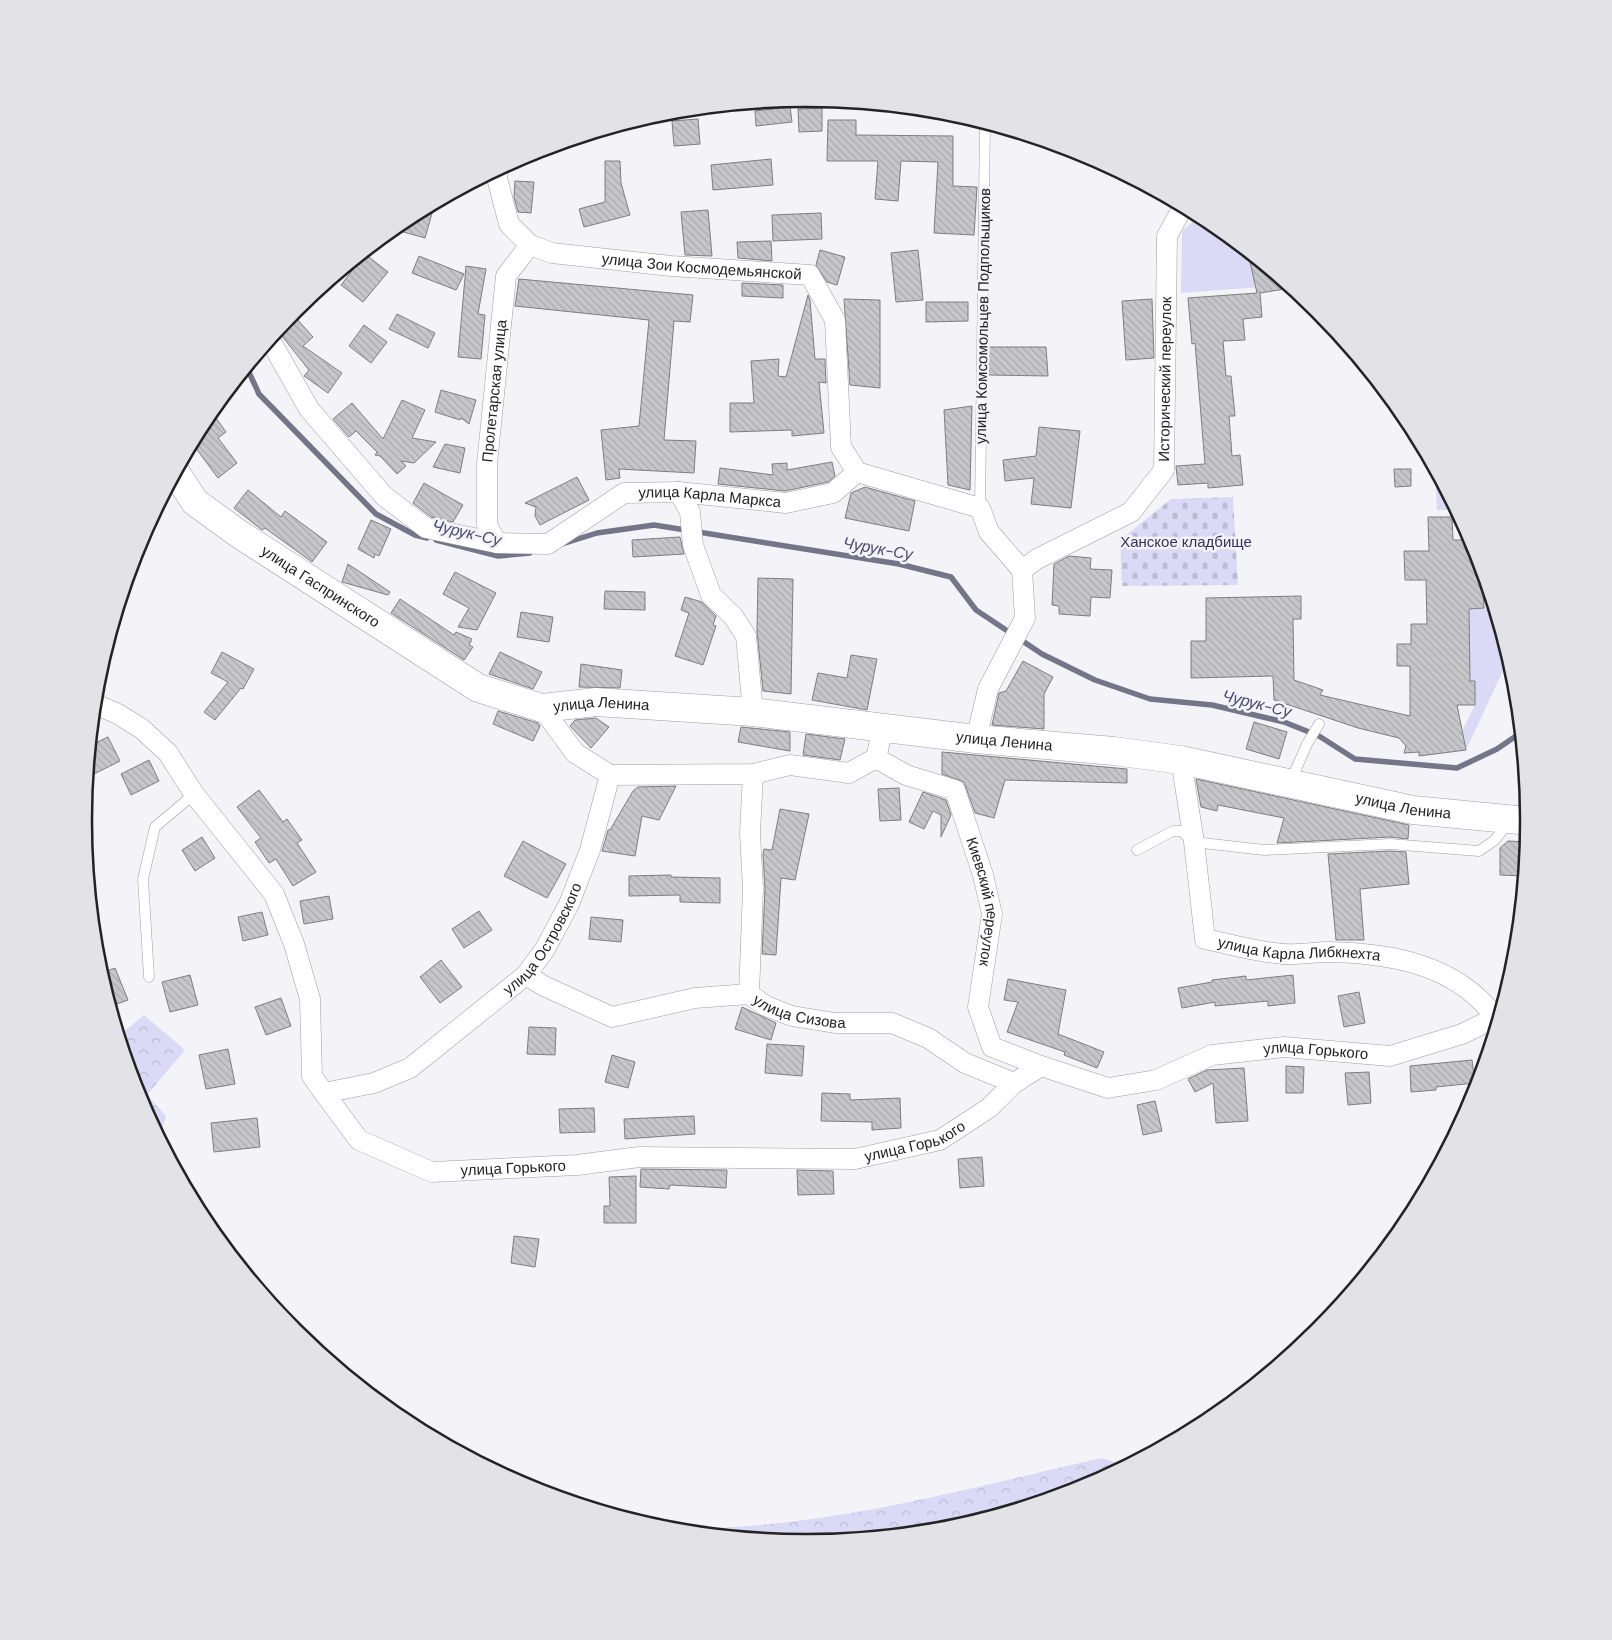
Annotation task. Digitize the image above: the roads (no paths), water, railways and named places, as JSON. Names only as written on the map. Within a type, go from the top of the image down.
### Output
[{"type":"main road","name":"улица Гаспринского","points":[[179,480],[195,502],[232,528],[478,688]]},
{"type":"main road","name":"улица Ленина","points":[[478,688],[542,708],[596,702],[753,712],[1181,760],[1413,810],[1519,821]]},
{"type":"street","name":"улица Зои Космодемьянской","points":[[495,178],[509,224],[530,245],[552,254],[672,266],[810,276],[835,320],[841,447],[857,472]]},
{"type":"street","name":"Исторический переулок","points":[[1022,570],[1037,559],[1131,512],[1164,470],[1167,236],[1180,213]]},
{"type":"street","name":"Пролетарская улица","points":[[497,543],[487,525],[488,464],[506,276],[530,245]]},
{"type":"street","name":"улица Карла Маркса","points":[[273,346],[309,409],[384,496],[426,528],[497,543],[548,544],[624,493],[679,492],[786,503],[832,493],[857,472]]},
{"type":"street","points":[[857,472],[980,508],[990,532],[1022,570],[1026,618],[988,690],[976,738]]},
{"type":"street","points":[[679,492],[690,512],[693,545],[711,595],[732,616],[746,636],[753,712]]},
{"type":"street","name":"улица Горького","points":[[102,707],[142,728],[168,753],[194,794],[274,894],[294,944],[310,999],[312,1076],[324,1094],[359,1140],[432,1172],[577,1166],[638,1157],[854,1159],[940,1140],[989,1108],[1014,1083],[1041,1066],[1108,1088],[1156,1080],[1212,1055],[1284,1047],[1390,1056],[1462,1034],[1491,1020]]},
{"type":"street","points":[[542,708],[575,752],[610,775],[753,774],[790,765],[849,773],[876,758],[883,728]]},
{"type":"street","name":"Киевский переулок","points":[[876,758],[906,775],[955,790],[983,875],[992,914],[978,1007],[992,1047],[1041,1066]]},
{"type":"street","name":"улица Карла Либкнехта","points":[[1181,760],[1194,842],[1205,938],[1283,954],[1329,952],[1396,958],[1446,974],[1483,1001],[1493,1013]]},
{"type":"street","points":[[749,994],[753,889],[750,833],[753,774]]},
{"type":"street","name":"улица Островского","points":[[324,1094],[374,1083],[410,1068],[526,975],[545,949],[569,904],[590,850],[610,775]]},
{"type":"street","name":"улица Сизова","points":[[526,975],[544,986],[612,1017],[696,998],[749,994],[766,1006],[792,1016],[835,1023],[892,1023],[928,1038],[965,1063],[1014,1083]]},
{"type":"lane","name":"улица Комсомольцев Подпольщиков","points":[[980,508],[985,130]]},
{"type":"lane","points":[[1290,783],[1307,744],[1319,724]]},
{"type":"lane","points":[[149,977],[143,878],[155,827],[194,794]]},
{"type":"lane","points":[[1137,850],[1173,831],[1182,831],[1194,842],[1264,850],[1390,844],[1479,851],[1519,821]]},
{"type":"waterway","name":"Чурук-Су","points":[[250,374],[259,394],[376,514],[415,535],[427,538]]},
{"type":"waterway","name":"Чурук-Су","points":[[562,544],[597,533],[654,525],[899,564],[951,577],[976,610],[1042,654],[1095,680],[1150,699],[1212,705],[1284,722],[1319,736],[1355,759],[1457,768],[1497,749],[1514,737]]},
{"type":"waterway","name":"Чурук-Су","points":[[436,540],[498,556],[530,553]]},
{"type":"park label","name":"Ханское кладбище","points":[[1186,542]]}]
